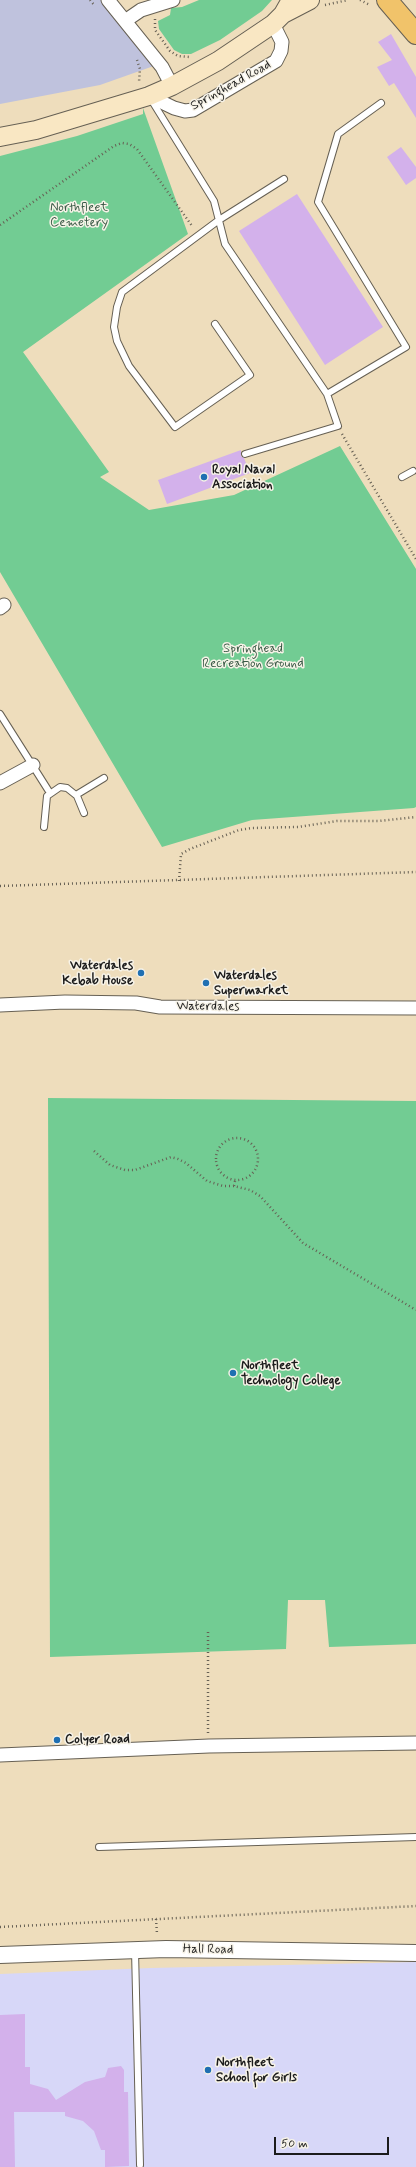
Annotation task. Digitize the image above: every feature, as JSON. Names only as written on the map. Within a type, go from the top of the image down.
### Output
[{"type":"main road","points":[[387,0],[416,34]]},
{"type":"main road","points":[[0,137],[36,130],[149,96],[172,86],[218,61],[282,12],[317,3]]},
{"type":"street","points":[[108,0],[162,67],[172,86]]},
{"type":"street","points":[[125,21],[137,11],[168,2]]},
{"type":"street","name":"Springhead Road","points":[[149,96],[162,104],[185,111],[193,110],[276,61],[281,51],[282,12]]},
{"type":"street","points":[[0,783],[32,765]]},
{"type":"street","name":"Waterdales","points":[[0,1005],[65,1002],[136,1003],[160,1007],[416,1008]]},
{"type":"street","points":[[0,1755],[209,1746],[416,1742]]},
{"type":"street","name":"Hall Road","points":[[0,1955],[135,1950],[416,1953]]},
{"type":"lane","points":[[149,96],[214,201],[225,244],[326,394],[338,426],[245,454]]},
{"type":"lane","points":[[326,394],[406,347],[318,202],[338,134],[381,103]]},
{"type":"lane","points":[[215,324],[250,375],[175,427],[130,366],[123,354],[114,327],[117,307],[122,292],[219,220],[284,179]]},
{"type":"lane","points":[[402,477],[413,470]]},
{"type":"lane","points":[[0,714],[50,793]]},
{"type":"lane","points":[[76,795],[104,778]]},
{"type":"lane","points":[[44,827],[47,797],[50,793],[64,787],[76,795],[80,800],[84,813]]},
{"type":"lane","points":[[99,1847],[416,1837]]},
{"type":"lane","points":[[135,1950],[140,2165]]},
{"type":"path","points":[[317,3],[348,0]]},
{"type":"path","points":[[168,2],[165,12],[154,20],[156,31],[175,55],[185,58],[195,55]]},
{"type":"path","points":[[0,225],[114,146],[122,143],[129,144],[137,149],[192,226]]},
{"type":"path","points":[[338,426],[416,559]]},
{"type":"path","points":[[179,880],[181,854],[239,830],[252,828],[298,827],[337,821],[379,821],[416,817]]},
{"type":"path","points":[[0,886],[416,872]]},
{"type":"path","points":[[238,1138],[250,1143],[255,1148],[258,1161],[253,1173],[248,1177],[235,1180],[229,1179],[219,1171],[216,1158],[217,1152],[225,1142],[238,1138]]},
{"type":"path","points":[[94,1151],[110,1165],[125,1170],[134,1170],[171,1157],[186,1163],[206,1181],[223,1186],[234,1186],[250,1190],[260,1196],[303,1243],[416,1310]]},
{"type":"path","points":[[234,1186],[235,1180]]},
{"type":"path","points":[[208,1631],[209,1746]]},
{"type":"path","points":[[0,1927],[416,1906]]},
{"type":"shaded area","points":[[0,0],[112,0],[165,62],[100,85],[0,104]]},
{"type":"shaded area","name":"Northfleet School for Girls","points":[[416,1962],[416,2167],[0,2167],[0,1974],[151,1968]]},
{"type":"green space","points":[[199,0],[272,0],[262,11],[220,40],[191,54],[182,54],[174,50],[159,29],[158,21],[170,15],[171,8],[182,7]]},
{"type":"green space","name":"Springhead Recreation Ground","points":[[143,108],[188,234],[23,352],[109,472],[100,477],[149,510],[234,495],[340,446],[416,569],[416,807],[414,808],[252,820],[162,847],[0,572],[0,156],[77,136],[143,114]]},
{"type":"green space","name":"Northfleet Technology College","points":[[48,1098],[416,1101],[416,1644],[329,1647],[325,1600],[288,1600],[286,1649],[50,1657]]},
{"type":"building","points":[[391,34],[416,77],[416,118],[394,83],[389,86],[377,67],[392,60],[378,42]]},
{"type":"building","points":[[401,147],[416,167],[416,178],[406,185],[387,157]]},
{"type":"building","points":[[297,194],[383,327],[325,365],[239,231]]},
{"type":"building","name":"Royal Naval Association","points":[[241,450],[241,456],[244,458],[250,473],[167,504],[158,480]]},
{"type":"building","points":[[25,2014],[25,2067],[30,2067],[30,2084],[48,2089],[56,2100],[85,2082],[105,2077],[108,2068],[121,2066],[124,2070],[124,2092],[128,2092],[129,2166],[105,2167],[105,2150],[101,2150],[94,2131],[83,2121],[65,2116],[65,2112],[14,2112],[15,2167],[0,2167],[0,2015]]},
{"type":"place","name":"Royal Naval Association","points":[[204,477]]},
{"type":"place","name":"Waterdales Kebab House","points":[[141,973]]},
{"type":"place","name":"Waterdales Supermarket","points":[[206,983]]},
{"type":"place","name":"Northfleet Technology College","points":[[233,1373]]},
{"type":"place","name":"Colyer Road","points":[[57,1740]]},
{"type":"place","name":"Northfleet School for Girls","points":[[208,2070]]},
{"type":"park label","name":"Northfleet Cemetery","points":[[79,216]]}]
